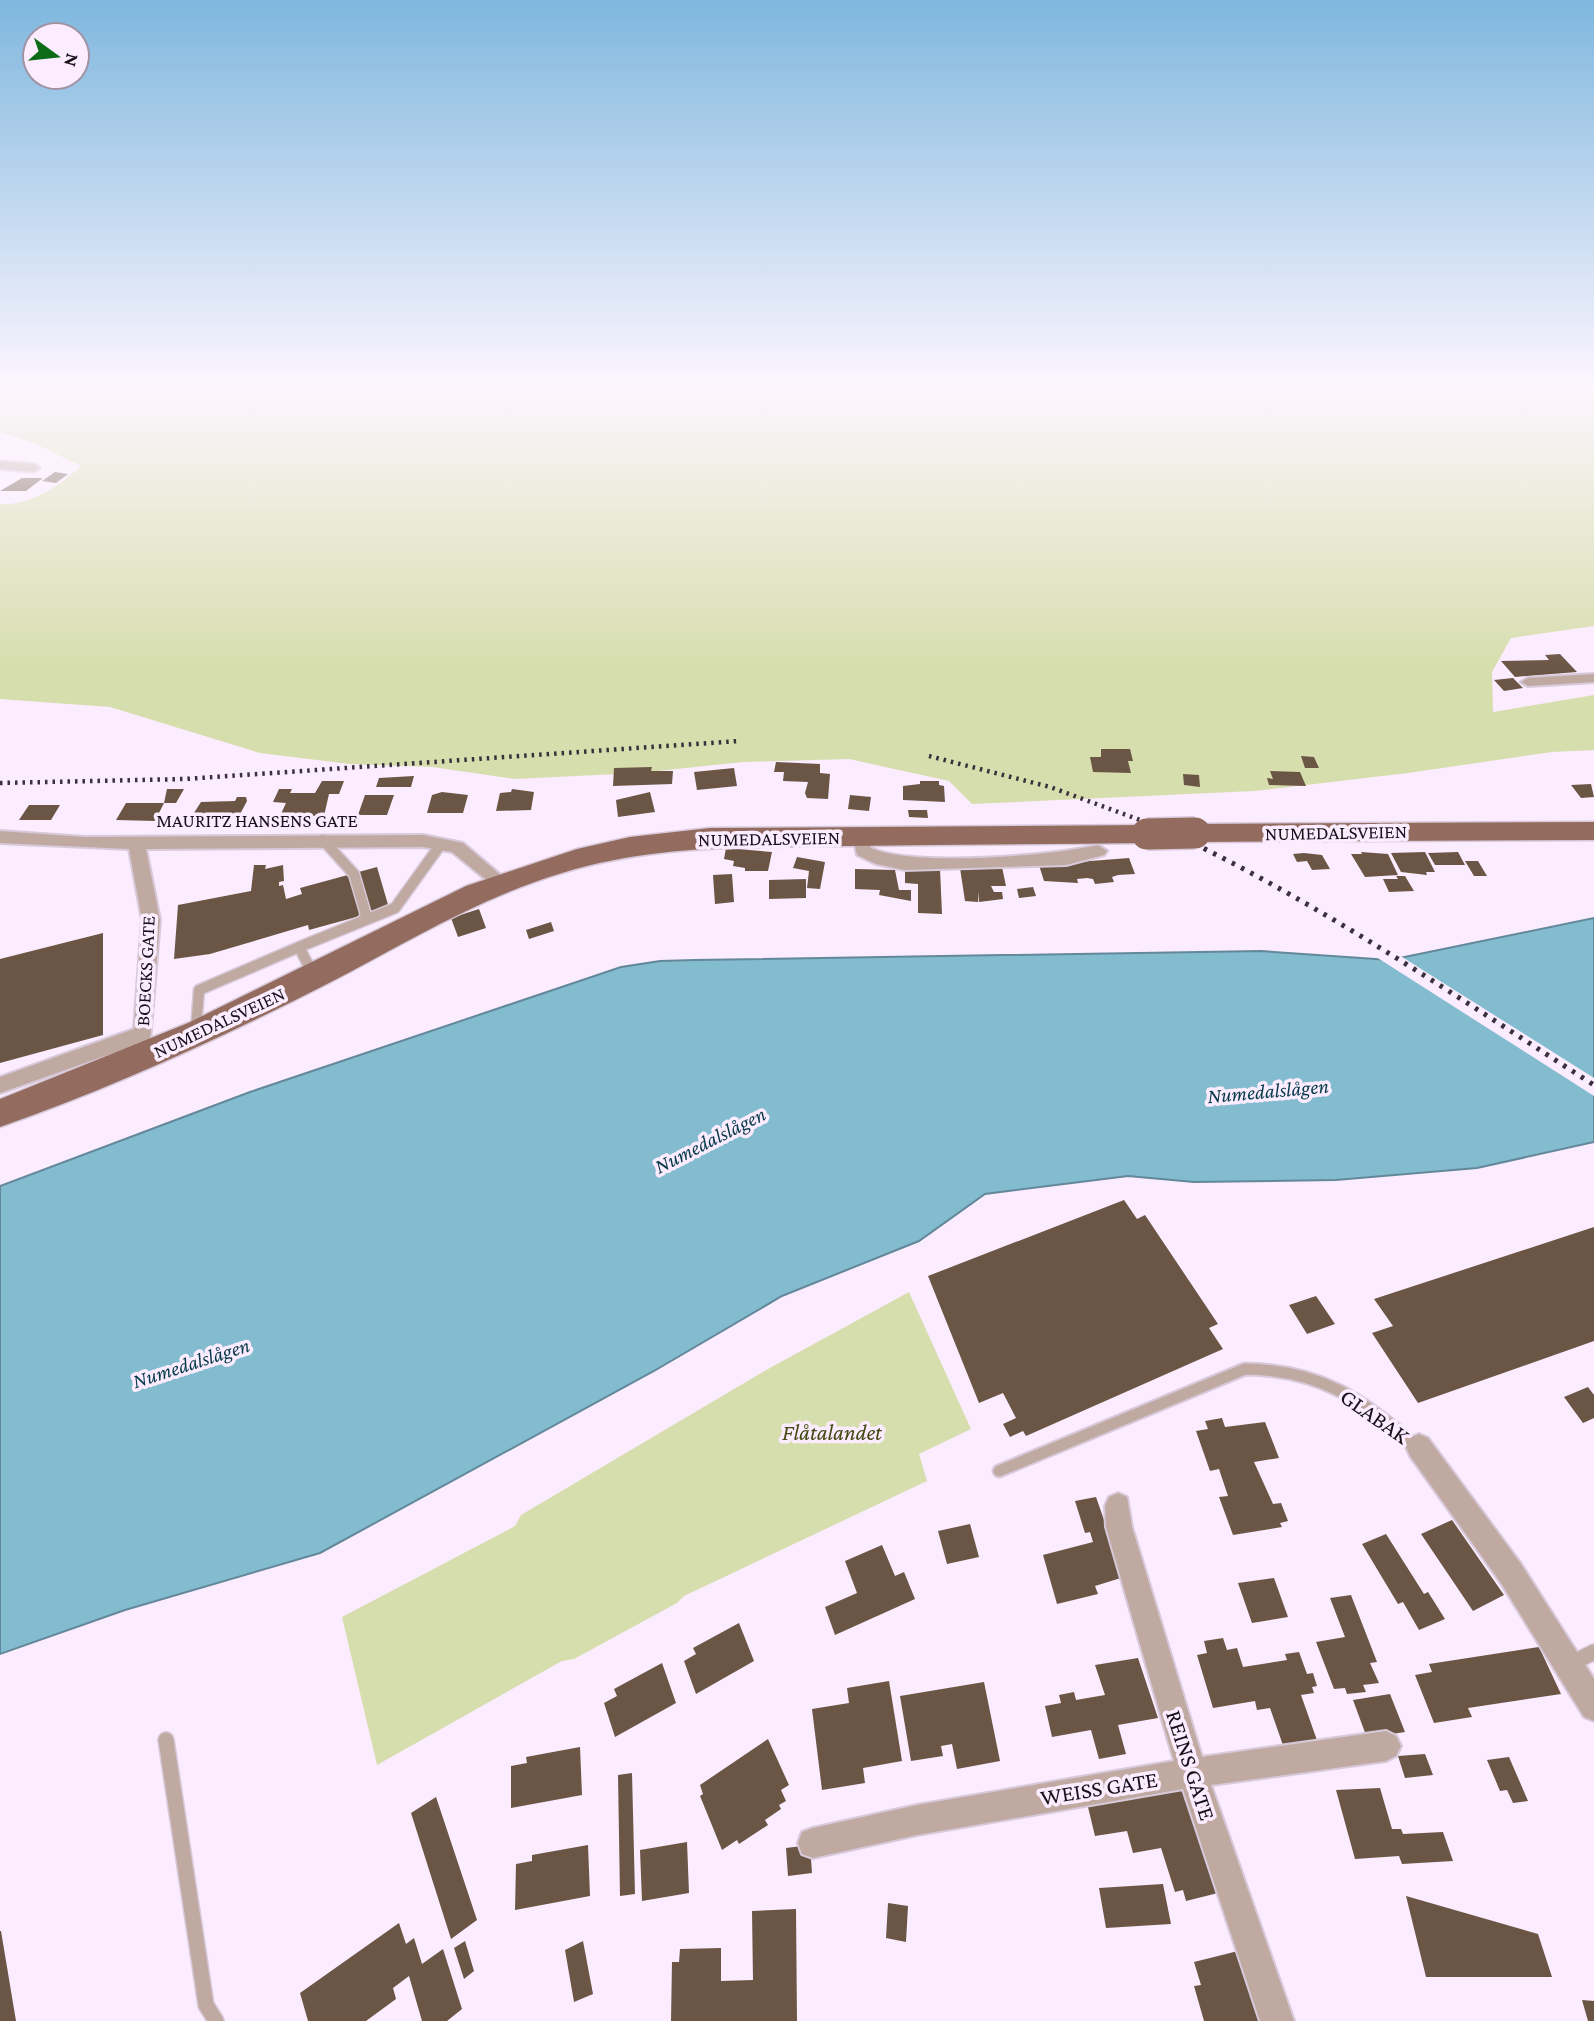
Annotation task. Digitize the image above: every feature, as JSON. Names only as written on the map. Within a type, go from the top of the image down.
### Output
[{"type":"main road","name":"NUMEDALSVEIEN","points":[[0,1113],[68,1088],[195,1033],[501,883],[569,860],[648,843],[722,838],[1594,831]]},
{"type":"street","points":[[1528,682],[1594,678]]},
{"type":"street","name":"MAURITZ HANSENS GATE","points":[[0,837],[136,842],[423,841],[457,847],[501,883]]},
{"type":"street","points":[[861,837],[863,851],[882,860],[905,864],[1006,863],[1066,859],[1098,851]]},
{"type":"street","name":"BOECKS GATE","points":[[0,1085],[142,1034],[151,920],[136,842]]},
{"type":"street","name":"GLABAK","points":[[1419,1447],[1467,1510],[1570,1664],[1594,1707]]},
{"type":"street","name":"REINS GATE","points":[[1118,1506],[1119,1527],[1193,1775],[1277,2021]]},
{"type":"street","name":"WEISS GATE","points":[[813,1843],[917,1819],[1128,1782],[1193,1775],[1386,1745]]},
{"type":"lane","points":[[323,840],[354,874],[366,915],[363,920]]},
{"type":"lane","points":[[195,1033],[199,990],[395,908],[441,844]]},
{"type":"lane","points":[[299,947],[314,976]]},
{"type":"lane","name":"GLABAK","points":[[999,1471],[1245,1369],[1278,1368],[1312,1375],[1362,1401],[1419,1447]]},
{"type":"lane","points":[[1570,1664],[1594,1652]]},
{"type":"lane","points":[[166,1740],[206,2006],[216,2021]]},
{"type":"green space","points":[[66,478],[1594,478],[1594,626],[1511,638],[1492,672],[1493,712],[1594,695],[1594,750],[1552,752],[1408,773],[1254,791],[972,804],[949,781],[849,759],[743,762],[638,773],[515,779],[432,767],[349,764],[260,753],[110,707],[0,699],[0,504],[23,502]]},
{"type":"green space","name":"Flåtalandet","points":[[909,1292],[971,1429],[919,1454],[927,1481],[684,1596],[677,1603],[574,1659],[562,1661],[377,1765],[342,1617],[515,1526],[521,1515],[768,1369]]},
{"type":"water","name":"Numedalslågen","points":[[1594,918],[1594,1142],[1477,1168],[1336,1180],[1194,1182],[1128,1176],[985,1194],[919,1241],[782,1296],[654,1371],[320,1553],[125,1610],[0,1654],[0,1186],[250,1092],[621,967],[660,961],[695,960],[1261,951],[1390,960]]},
{"type":"pier","points":[[1373,955],[1399,955],[1594,1078],[1594,1096]]},
{"type":"building","points":[[21,478],[43,478],[26,491],[0,491]]},
{"type":"building","points":[[46,478],[62,478],[56,483],[42,481]]},
{"type":"building","points":[[1560,654],[1577,672],[1515,677],[1501,661],[1549,660],[1545,655]]},
{"type":"building","points":[[1513,678],[1523,688],[1504,691],[1494,680]]},
{"type":"building","points":[[1101,749],[1130,749],[1133,761],[1128,761],[1131,773],[1093,772],[1090,757],[1101,757]]},
{"type":"building","points":[[1301,756],[1314,757],[1319,768],[1305,768]]},
{"type":"building","points":[[776,762],[820,764],[820,773],[830,774],[828,799],[807,798],[805,793],[808,782],[783,781],[784,772],[774,772]]},
{"type":"building","points":[[652,767],[651,771],[673,771],[672,784],[613,786],[614,768]]},
{"type":"building","points":[[734,768],[737,786],[697,790],[694,772]]},
{"type":"building","points":[[1270,771],[1300,772],[1306,786],[1269,785],[1267,778],[1273,779]]},
{"type":"building","points":[[1183,774],[1199,775],[1200,787],[1184,785]]},
{"type":"building","points":[[414,776],[411,787],[376,787],[379,778]]},
{"type":"building","points":[[322,781],[344,781],[339,794],[329,794],[324,816],[280,816],[286,803],[273,802],[279,789],[292,789],[290,793],[315,793]]},
{"type":"building","points":[[920,781],[939,781],[939,785],[944,786],[945,802],[903,800],[903,786],[920,784]]},
{"type":"building","points":[[1591,784],[1594,797],[1581,798],[1571,785]]},
{"type":"building","points":[[167,789],[184,789],[176,803],[164,803]]},
{"type":"building","points":[[512,789],[534,792],[531,810],[496,811],[500,793],[511,792]]},
{"type":"building","points":[[442,792],[468,795],[463,813],[427,813],[432,795]]},
{"type":"building","points":[[650,792],[655,812],[618,817],[616,800]]},
{"type":"building","points":[[365,795],[394,795],[387,815],[358,815]]},
{"type":"building","points":[[850,795],[871,797],[869,811],[848,809]]},
{"type":"building","points":[[237,797],[246,797],[247,801],[238,818],[219,818],[217,823],[188,822],[201,802],[235,801]]},
{"type":"building","points":[[126,803],[164,803],[155,821],[116,820]]},
{"type":"building","points":[[29,805],[60,805],[51,820],[19,820]]},
{"type":"building","points":[[908,810],[927,810],[928,818],[909,817]]},
{"type":"building","points":[[726,848],[772,852],[768,871],[745,871],[745,868],[733,866],[734,861],[724,859]]},
{"type":"building","points":[[1361,852],[1388,854],[1398,875],[1365,877],[1351,854],[1362,854]]},
{"type":"building","points":[[1425,852],[1435,872],[1426,872],[1427,875],[1401,872],[1391,853]]},
{"type":"building","points":[[1458,852],[1465,865],[1435,865],[1428,853]]},
{"type":"building","points":[[1293,854],[1322,855],[1330,869],[1312,870],[1307,861],[1297,862]]},
{"type":"building","points":[[797,857],[825,862],[820,889],[807,888],[809,871],[793,868]]},
{"type":"building","points":[[1129,858],[1135,874],[1118,875],[1112,877],[1114,882],[1095,884],[1093,879],[1087,878],[1077,879],[1078,883],[1044,881],[1039,865]]},
{"type":"building","points":[[1465,861],[1478,861],[1487,876],[1474,876]]},
{"type":"building","points":[[254,865],[266,865],[265,869],[283,865],[284,881],[279,882],[279,886],[283,885],[286,899],[302,894],[300,888],[377,867],[389,908],[309,930],[308,925],[210,954],[174,959],[178,905],[251,891]]},
{"type":"building","points":[[1002,867],[1006,886],[991,886],[994,892],[1002,892],[1003,899],[979,902],[978,891],[978,902],[965,901],[960,868]]},
{"type":"building","points":[[855,869],[895,870],[899,890],[911,890],[911,901],[879,895],[880,890],[855,889]]},
{"type":"building","points":[[940,869],[942,914],[918,913],[918,884],[905,883],[905,870]]},
{"type":"building","points":[[732,874],[734,902],[715,904],[713,875]]},
{"type":"building","points":[[1396,876],[1405,876],[1414,891],[1389,892],[1383,879],[1398,879]]},
{"type":"building","points":[[806,879],[806,898],[769,899],[769,880]]},
{"type":"building","points":[[1033,887],[1036,896],[1019,898],[1017,889]]},
{"type":"building","points":[[479,909],[486,928],[458,937],[451,918]]},
{"type":"building","points":[[551,922],[554,931],[529,939],[526,930]]},
{"type":"building","points":[[103,933],[103,1035],[0,1063],[0,959]]},
{"type":"building","points":[[1124,1200],[1137,1219],[1145,1215],[1218,1324],[1209,1328],[1223,1349],[1026,1436],[1023,1431],[1010,1437],[1003,1424],[1016,1418],[1003,1393],[979,1403],[928,1276]]},
{"type":"building","points":[[1594,1227],[1594,1341],[1418,1403],[1372,1333],[1393,1326],[1374,1299]]},
{"type":"building","points":[[1316,1296],[1335,1324],[1307,1334],[1289,1305]]},
{"type":"building","points":[[1588,1387],[1594,1395],[1594,1418],[1583,1423],[1564,1397]]},
{"type":"building","points":[[1222,1418],[1225,1427],[1265,1422],[1279,1458],[1254,1462],[1273,1504],[1281,1503],[1288,1521],[1280,1523],[1282,1527],[1233,1535],[1219,1497],[1228,1496],[1219,1469],[1210,1471],[1196,1431],[1208,1429],[1205,1421]]},
{"type":"building","points":[[1096,1497],[1124,1577],[1095,1586],[1098,1594],[1057,1604],[1043,1555],[1093,1542],[1090,1532],[1085,1533],[1075,1501]]},
{"type":"building","points":[[1452,1520],[1504,1595],[1473,1611],[1421,1534]]},
{"type":"building","points":[[970,1524],[979,1557],[947,1564],[938,1531]]},
{"type":"building","points":[[1386,1534],[1424,1594],[1428,1592],[1445,1619],[1419,1630],[1403,1602],[1398,1604],[1362,1544]]},
{"type":"building","points":[[882,1545],[895,1576],[904,1572],[915,1599],[835,1635],[825,1607],[857,1593],[845,1561]]},
{"type":"building","points":[[1274,1578],[1288,1617],[1252,1623],[1238,1583]]},
{"type":"building","points":[[1351,1595],[1377,1662],[1370,1663],[1379,1683],[1363,1685],[1366,1692],[1347,1694],[1345,1688],[1334,1689],[1316,1642],[1345,1637],[1330,1598]]},
{"type":"building","points":[[739,1623],[754,1661],[696,1694],[684,1661],[696,1654],[693,1648]]},
{"type":"building","points":[[1223,1638],[1227,1650],[1237,1648],[1243,1667],[1287,1660],[1285,1654],[1299,1652],[1307,1674],[1313,1673],[1317,1686],[1312,1687],[1314,1693],[1301,1695],[1319,1746],[1285,1751],[1270,1708],[1257,1710],[1255,1701],[1213,1708],[1197,1655],[1207,1653],[1204,1641]]},
{"type":"building","points":[[1539,1647],[1561,1694],[1468,1708],[1472,1717],[1434,1723],[1415,1675],[1432,1672],[1429,1664]]},
{"type":"building","points":[[1138,1658],[1158,1718],[1118,1725],[1126,1754],[1099,1759],[1091,1730],[1052,1737],[1045,1706],[1061,1703],[1059,1695],[1074,1692],[1076,1700],[1105,1695],[1095,1665]]},
{"type":"building","points":[[662,1663],[676,1703],[615,1737],[604,1703],[617,1696],[614,1689]]},
{"type":"building","points":[[889,1681],[902,1761],[863,1768],[865,1783],[822,1790],[812,1709],[849,1703],[847,1688]]},
{"type":"building","points":[[984,1682],[1000,1761],[957,1769],[952,1744],[941,1746],[943,1756],[911,1761],[900,1696]]},
{"type":"building","points":[[1390,1694],[1405,1732],[1367,1738],[1353,1700]]},
{"type":"building","points":[[768,1739],[789,1785],[781,1790],[786,1801],[779,1805],[781,1809],[765,1820],[768,1825],[739,1844],[737,1840],[722,1850],[700,1796],[703,1794],[700,1785]]},
{"type":"building","points":[[580,1747],[582,1795],[511,1808],[511,1766],[527,1763],[526,1757]]},
{"type":"building","points":[[1425,1754],[1433,1775],[1405,1778],[1398,1756]]},
{"type":"building","points":[[1509,1757],[1528,1801],[1513,1803],[1507,1790],[1500,1791],[1487,1760]]},
{"type":"building","points":[[632,1773],[635,1894],[620,1896],[618,1775]]},
{"type":"building","points":[[1182,1785],[1218,1893],[1186,1901],[1183,1890],[1175,1892],[1161,1848],[1133,1853],[1127,1831],[1095,1836],[1087,1803]]},
{"type":"building","points":[[1380,1788],[1392,1829],[1401,1829],[1403,1834],[1443,1832],[1453,1861],[1402,1864],[1399,1856],[1355,1859],[1336,1790]]},
{"type":"building","points":[[436,1797],[477,1920],[451,1939],[411,1813]]},
{"type":"building","points":[[687,1842],[689,1893],[642,1901],[640,1850]]},
{"type":"building","points":[[588,1845],[590,1896],[515,1910],[516,1864],[532,1861],[532,1855]]},
{"type":"building","points":[[810,1845],[812,1873],[788,1876],[786,1848]]},
{"type":"building","points":[[1163,1884],[1171,1924],[1106,1928],[1099,1888]]},
{"type":"building","points":[[1406,1896],[1538,1934],[1552,1977],[1426,1977]]},
{"type":"building","points":[[888,1903],[908,1906],[906,1942],[886,1938]]},
{"type":"building","points":[[796,1909],[797,2021],[671,2021],[672,1962],[679,1962],[680,1949],[721,1948],[721,1981],[753,1980],[752,1911]]},
{"type":"building","points":[[399,1923],[406,1944],[414,1938],[422,1964],[443,1949],[462,2009],[447,2021],[422,2021],[409,1976],[393,1988],[396,1999],[366,2021],[308,2021],[300,1993]]},
{"type":"building","points":[[1,1931],[16,2021],[0,2021]]},
{"type":"building","points":[[465,1941],[474,1971],[464,1979],[454,1948]]},
{"type":"building","points":[[583,1941],[593,1994],[574,2002],[565,1950]]},
{"type":"building","points":[[1242,1950],[1265,2021],[1204,2021],[1194,1986],[1201,1985],[1194,1962]]},
{"type":"building","points":[[1582,2000],[1594,2001],[1594,2021],[1588,2021]]},
{"type":"railway","points":[[0,783],[185,779],[739,741]]},
{"type":"railway","points":[[929,756],[1050,787],[1170,831]]},
{"type":"railway","points":[[1166,830],[1331,918],[1594,1085]]}]
